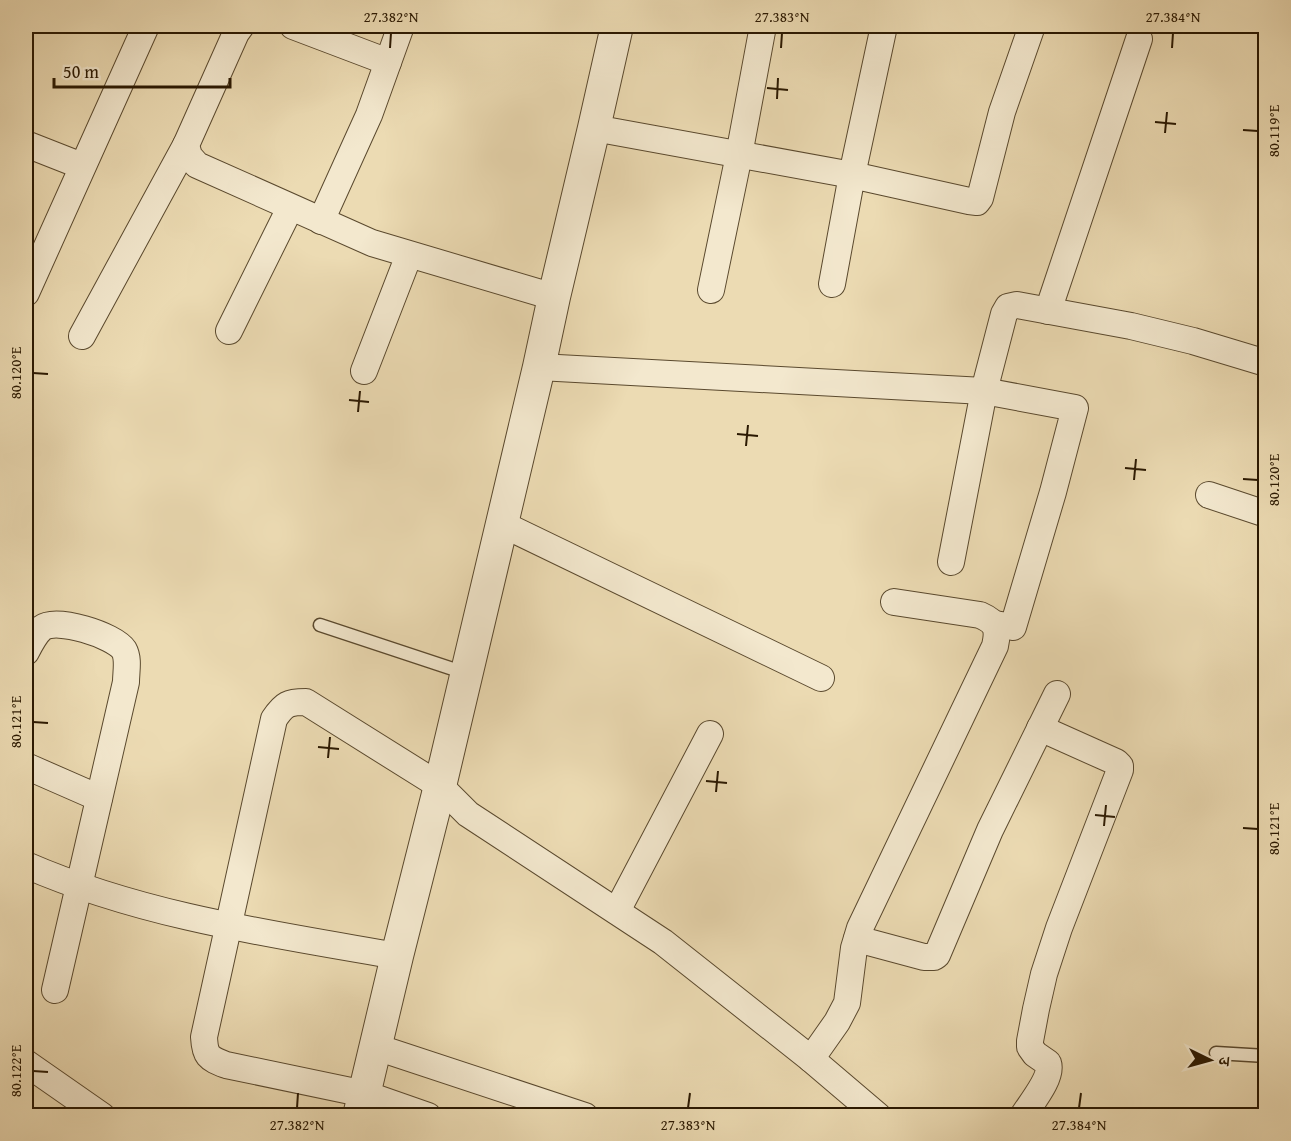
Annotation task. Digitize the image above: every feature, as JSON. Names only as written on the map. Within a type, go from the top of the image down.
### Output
[{"type":"street","points":[[26,293],[146,26]]},
{"type":"street","points":[[81,336],[186,145],[236,33],[242,26]]},
{"type":"street","points":[[293,26],[388,62]]},
{"type":"street","points":[[321,221],[369,115],[401,26]]},
{"type":"street","points":[[362,1105],[396,956],[467,673],[617,26]]},
{"type":"street","points":[[711,290],[763,26]]},
{"type":"street","points":[[832,284],[852,175],[884,26]]},
{"type":"street","points":[[594,128],[852,175],[977,202],[980,198],[1002,112],[1032,26]]},
{"type":"street","points":[[1048,311],[1139,39]]},
{"type":"street","points":[[26,144],[82,166]]},
{"type":"street","points":[[186,145],[189,156],[197,165],[372,243],[554,297]]},
{"type":"street","points":[[229,331],[290,207]]},
{"type":"street","points":[[364,371],[409,255]]},
{"type":"street","points":[[951,562],[984,392],[1006,309],[1012,305],[1131,327],[1183,339],[1266,363]]},
{"type":"street","points":[[539,367],[984,392],[1075,408],[1013,627],[995,624],[980,615],[894,602]]},
{"type":"street","points":[[1209,495],[1266,514]]},
{"type":"street","points":[[502,524],[821,678]]},
{"type":"street","points":[[26,652],[34,637],[43,627],[58,624],[73,626],[114,640],[124,650],[127,664],[126,682],[55,990]]},
{"type":"street","points":[[811,1059],[837,1022],[847,1003],[860,928],[995,645],[997,630],[995,624]]},
{"type":"street","points":[[857,939],[924,957],[937,955],[990,830],[1057,694]]},
{"type":"street","points":[[428,1116],[362,1105],[226,1065],[212,1060],[205,1050],[204,1036],[274,719],[281,708],[292,702],[306,702],[440,786],[468,814],[671,948],[811,1059],[878,1116]]},
{"type":"street","points":[[1023,1116],[1047,1079],[1050,1070],[1048,1063],[1035,1054],[1030,1047],[1044,974],[1059,928],[1120,770],[1116,762],[1040,728]]},
{"type":"street","points":[[617,911],[710,734]]},
{"type":"street","points":[[26,766],[99,798]]},
{"type":"street","points":[[26,864],[80,885],[228,927],[396,956]]},
{"type":"street","points":[[376,1047],[585,1116]]},
{"type":"street","points":[[26,1063],[102,1116]]},
{"type":"lane","points":[[320,624],[467,673]]},
{"type":"lane","points":[[1216,1053],[1266,1056]]}]
